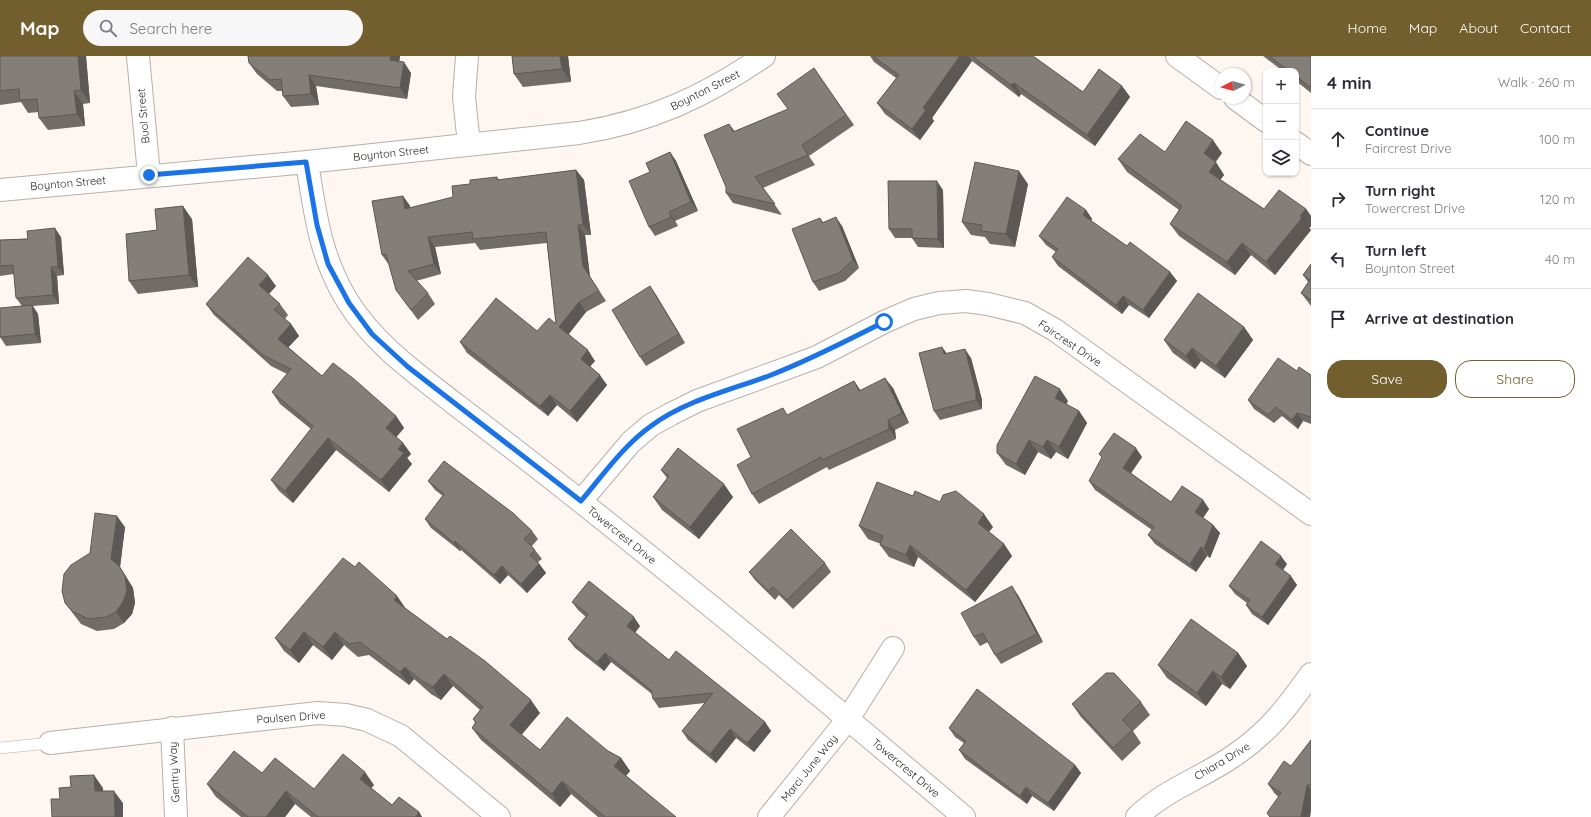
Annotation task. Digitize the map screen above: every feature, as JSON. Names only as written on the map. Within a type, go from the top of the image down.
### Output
[{"type":"street","name":"Buol Street","points":[[138,56],[149,175]]},
{"type":"street","points":[[467,56],[464,97],[469,144]]},
{"type":"street","name":"Boynton Street","points":[[0,190],[149,175],[306,162],[579,133],[613,128],[649,117],[731,79],[764,56]]},
{"type":"street","points":[[1177,56],[1215,84]]},
{"type":"street","points":[[1243,104],[1263,119]]},
{"type":"street","points":[[1299,145],[1311,154]]},
{"type":"street","name":"Towercrest Drive","points":[[306,162],[317,225],[328,264],[349,303],[372,334],[408,367],[581,501],[848,719],[964,817]]},
{"type":"street","name":"Faircrest Drive","points":[[581,501],[631,442],[651,425],[671,414],[697,402],[817,356],[884,322],[914,309],[939,303],[966,301],[988,304],[1025,313],[1055,330],[1311,514]]},
{"type":"street","points":[[848,719],[893,648]]},
{"type":"street","name":"Chiara Drive","points":[[1137,817],[1161,797],[1231,758],[1262,736],[1287,708],[1311,674]]},
{"type":"street","name":"Paulsen Drive","points":[[50,742],[318,713],[346,715],[367,720],[401,736],[499,817]]},
{"type":"street","name":"Marci June Way","points":[[769,817],[848,719]]},
{"type":"street","name":"Gentry Way","points":[[172,728],[176,817]]},
{"type":"lane","points":[[0,748],[50,742]]},
{"type":"building","points":[[0,56],[78,56],[81,90],[74,91],[77,114],[39,118],[37,99],[20,100],[19,89],[0,91]]},
{"type":"building","points":[[248,56],[391,56],[390,60],[404,62],[400,88],[309,75],[311,94],[283,96],[281,79],[270,80],[249,63]]},
{"type":"building","points":[[512,56],[560,56],[562,69],[514,74]]},
{"type":"building","points":[[873,56],[960,56],[923,108],[926,110],[912,129],[877,103],[899,75]]},
{"type":"building","points":[[972,56],[1033,56],[1083,92],[1099,69],[1122,86],[1087,135],[1014,83],[1011,85]]},
{"type":"building","points":[[1269,56],[1311,56],[1311,88],[1299,78],[1299,68],[1285,68]]},
{"type":"building","points":[[814,68],[846,115],[802,145],[808,155],[755,177],[775,204],[726,193],[726,187],[704,135],[729,124],[733,132],[788,109],[777,94]]},
{"type":"building","points":[[1186,121],[1213,140],[1204,153],[1216,162],[1209,172],[1264,209],[1279,190],[1306,209],[1300,216],[1302,218],[1266,262],[1242,243],[1227,262],[1170,224],[1182,206],[1118,159],[1140,134],[1165,152]]},
{"type":"building","points":[[670,152],[691,202],[669,212],[671,217],[649,227],[629,181],[650,172],[646,163]]},
{"type":"building","points":[[975,162],[1019,171],[1006,234],[981,231],[982,225],[962,222]]},
{"type":"building","points":[[576,170],[583,225],[578,225],[583,266],[599,291],[579,302],[559,327],[588,350],[581,359],[600,375],[570,411],[550,395],[540,406],[460,342],[496,298],[537,331],[549,318],[556,324],[546,232],[473,239],[472,232],[428,237],[434,264],[408,271],[428,293],[411,310],[396,290],[386,254],[382,255],[372,201],[403,196],[405,209],[453,197],[452,186],[470,184],[470,180],[497,177],[497,180]]},
{"type":"building","points":[[888,181],[937,181],[938,239],[912,238],[912,229],[889,229]]},
{"type":"building","points":[[1067,197],[1086,210],[1083,215],[1127,246],[1130,242],[1170,272],[1143,310],[1123,296],[1116,305],[1052,257],[1058,249],[1039,236]]},
{"type":"building","points":[[183,206],[189,275],[129,281],[126,234],[157,230],[155,209]]},
{"type":"building","points":[[836,217],[853,260],[839,273],[813,282],[792,229],[820,218],[822,223]]},
{"type":"building","points":[[55,228],[58,267],[51,267],[53,295],[16,298],[13,265],[0,266],[0,240],[28,239],[27,231]]},
{"type":"building","points":[[248,257],[268,275],[259,285],[280,304],[274,310],[291,324],[278,339],[322,376],[333,363],[354,379],[396,416],[386,428],[403,443],[398,449],[404,453],[381,480],[328,438],[285,491],[271,480],[313,426],[272,392],[291,369],[263,355],[206,304]]},
{"type":"building","points":[[1311,264],[1311,300],[1301,293],[1310,280],[1303,275]]},
{"type":"building","points":[[650,286],[679,334],[640,357],[612,310]]},
{"type":"building","points":[[1198,293],[1244,327],[1216,366],[1192,348],[1186,356],[1164,340]]},
{"type":"building","points":[[32,305],[35,334],[0,337],[0,308]]},
{"type":"building","points":[[942,347],[944,354],[965,349],[976,392],[976,400],[934,411],[919,353]]},
{"type":"building","points":[[1278,358],[1297,371],[1299,367],[1311,375],[1311,417],[1297,413],[1292,420],[1276,407],[1268,415],[1248,400]]},
{"type":"building","points":[[1035,376],[1060,389],[1055,398],[1079,411],[1059,447],[1047,440],[1043,447],[1029,440],[1016,464],[997,453],[997,445]]},
{"type":"building","points":[[885,378],[902,413],[888,420],[889,429],[822,460],[821,457],[752,494],[737,465],[751,457],[737,429],[783,408],[787,415],[854,381],[859,391]]},
{"type":"building","points":[[1114,433],[1136,448],[1123,468],[1171,502],[1182,486],[1203,500],[1195,512],[1213,525],[1204,549],[1201,547],[1190,564],[1148,535],[1154,527],[1089,481],[1102,457],[1099,454]]},
{"type":"building","points":[[678,448],[724,484],[690,527],[653,497],[669,476],[661,470]]},
{"type":"building","points":[[444,461],[513,513],[532,531],[524,539],[535,550],[530,555],[539,564],[521,584],[502,566],[494,575],[455,541],[454,543],[425,519],[444,494],[428,481]]},
{"type":"building","points":[[877,482],[913,496],[915,491],[940,502],[943,495],[956,491],[984,514],[978,523],[1004,544],[966,590],[910,545],[906,555],[880,545],[883,536],[859,526]]},
{"type":"building","points":[[95,513],[117,516],[111,559],[119,566],[125,576],[127,591],[123,602],[116,612],[106,617],[89,619],[73,612],[65,603],[62,591],[64,574],[71,565],[90,553]]},
{"type":"building","points":[[791,529],[825,563],[787,600],[773,587],[768,591],[749,572]]},
{"type":"building","points":[[1261,541],[1281,556],[1275,564],[1291,576],[1262,617],[1246,605],[1250,600],[1229,586]]},
{"type":"building","points":[[343,558],[355,567],[359,562],[397,596],[394,600],[447,639],[450,636],[485,661],[531,700],[510,725],[540,750],[567,717],[608,751],[621,758],[614,766],[676,817],[603,817],[604,816],[562,781],[552,794],[472,728],[476,722],[473,719],[483,707],[444,674],[433,687],[422,681],[405,667],[400,672],[360,642],[349,644],[335,632],[323,647],[304,632],[290,650],[275,638]]},
{"type":"building","points":[[589,581],[634,617],[627,626],[669,660],[676,651],[765,722],[747,743],[730,729],[710,754],[682,731],[713,693],[653,699],[651,690],[605,653],[597,662],[568,639],[588,614],[572,602]]},
{"type":"building","points":[[1012,586],[1037,634],[995,655],[983,633],[974,637],[961,613]]},
{"type":"building","points":[[1191,619],[1238,653],[1221,677],[1213,671],[1197,693],[1158,665]]},
{"type":"building","points":[[1106,673],[1114,673],[1141,702],[1122,720],[1132,730],[1113,748],[1072,704]]},
{"type":"building","points":[[977,689],[1075,765],[1048,803],[1026,787],[1020,796],[959,750],[966,741],[949,728]]},
{"type":"building","points":[[1311,740],[1311,785],[1307,785],[1301,817],[1270,817],[1267,813],[1281,793],[1268,784],[1284,761],[1291,766]]},
{"type":"building","points":[[234,751],[262,773],[275,758],[314,789],[343,754],[365,772],[360,779],[392,805],[399,797],[419,812],[416,817],[318,817],[286,791],[266,817],[248,817],[207,784]]},
{"type":"building","points":[[94,775],[95,791],[114,791],[115,817],[52,817],[51,799],[60,799],[59,788],[71,787],[70,776]]},
{"type":"route","points":[[149,175],[306,162],[317,225],[328,264],[349,303],[372,334],[408,367],[581,501],[631,442],[651,425],[697,402],[772,375],[817,356],[884,322]]}]
